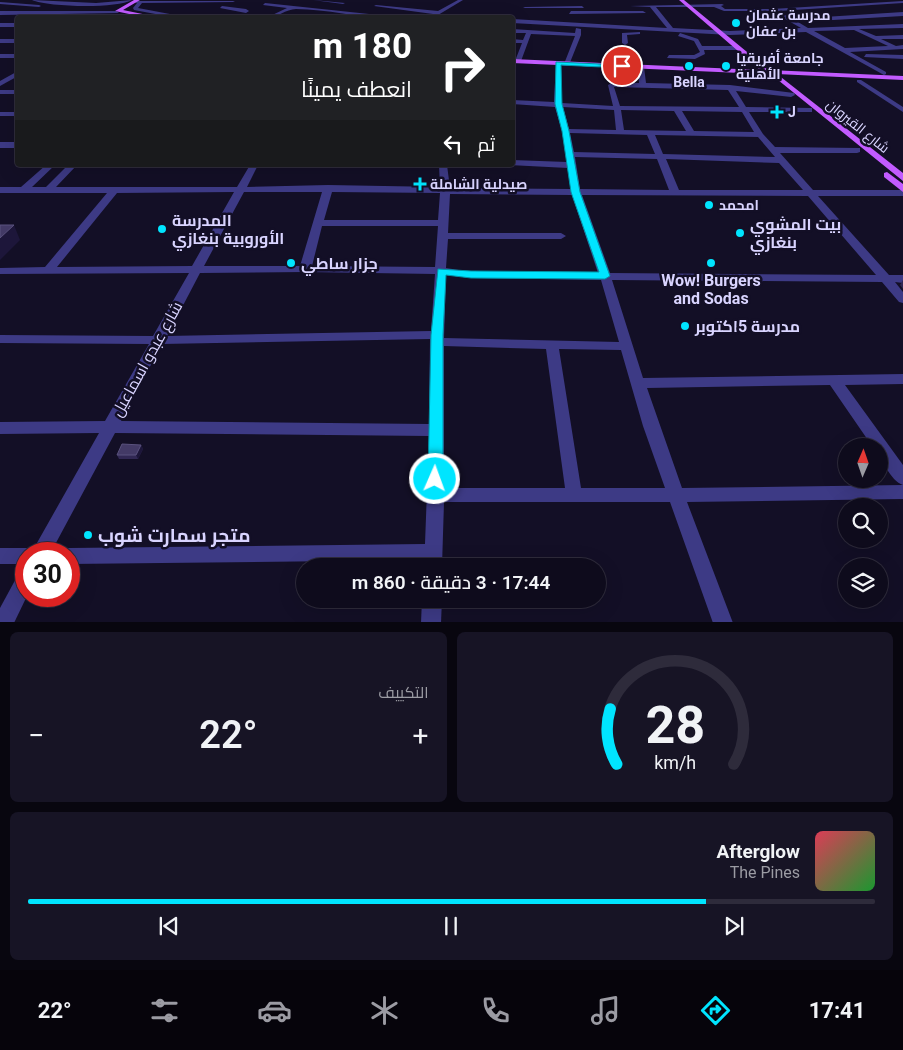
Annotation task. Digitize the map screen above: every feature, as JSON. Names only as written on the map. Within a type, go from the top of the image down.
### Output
[{"type":"main road","name":"شارع القيروان","points":[[681,0],[765,70],[780,79],[903,178]]},
{"type":"main road","points":[[117,12],[135,2]]},
{"type":"main road","points":[[133,14],[128,10],[135,2]]},
{"type":"main road","points":[[117,12],[140,15]]},
{"type":"main road","points":[[515,61],[750,72],[765,70],[792,73]]},
{"type":"main road","points":[[739,71],[753,68],[792,73],[903,78]]},
{"type":"main road","points":[[765,70],[808,110],[903,189]]},
{"type":"main road","points":[[780,79],[782,76],[792,73]]},
{"type":"street","points":[[34,0],[108,4],[135,2],[233,2]]},
{"type":"street","points":[[82,2],[95,0]]},
{"type":"street","points":[[184,2],[216,8],[241,0]]},
{"type":"street","points":[[259,6],[276,0]]},
{"type":"street","points":[[315,0],[343,3]]},
{"type":"street","points":[[326,10],[350,0]]},
{"type":"street","points":[[359,14],[389,0]]},
{"type":"street","points":[[376,6],[440,15],[461,0]]},
{"type":"street","points":[[523,0],[529,22]]},
{"type":"street","points":[[584,0],[594,14]]},
{"type":"street","points":[[626,0],[638,14]]},
{"type":"street","points":[[854,0],[902,14]]},
{"type":"street","points":[[135,2],[136,9],[172,15]]},
{"type":"street","points":[[169,2],[246,10]]},
{"type":"street","points":[[715,5],[724,10],[772,10],[903,2]]},
{"type":"street","points":[[0,3],[65,8],[107,15]]},
{"type":"street","points":[[406,9],[420,3]]},
{"type":"street","points":[[632,6],[689,7],[750,3]]},
{"type":"street","points":[[759,3],[884,73]]},
{"type":"street","points":[[265,4],[366,15]]},
{"type":"street","points":[[652,6],[665,22],[669,31]]},
{"type":"street","points":[[276,14],[293,7]]},
{"type":"street","points":[[566,7],[578,23],[578,35],[563,64],[558,104],[566,131],[576,192],[605,276],[651,426],[724,622]]},
{"type":"street","points":[[525,8],[590,7]]},
{"type":"street","points":[[235,15],[253,8]]},
{"type":"street","points":[[0,13],[107,15],[117,12]]},
{"type":"street","points":[[330,15],[337,12]]},
{"type":"street","points":[[276,14],[282,15]]},
{"type":"street","points":[[571,14],[658,14]]},
{"type":"street","points":[[791,21],[902,14]]},
{"type":"street","points":[[515,21],[665,22]]},
{"type":"street","points":[[578,23],[669,31],[720,33],[903,26]]},
{"type":"street","points":[[0,25],[15,25]]},
{"type":"street","points":[[851,28],[895,47]]},
{"type":"street","points":[[515,31],[578,35]]},
{"type":"street","points":[[625,43],[624,35],[627,33],[669,31],[693,38],[702,48],[703,54],[695,57],[669,57]]},
{"type":"street","points":[[515,61],[526,42],[529,32]]},
{"type":"street","points":[[873,38],[903,37]]},
{"type":"street","points":[[0,41],[15,41]]},
{"type":"street","points":[[515,41],[526,42]]},
{"type":"street","points":[[844,50],[903,47]]},
{"type":"street","points":[[702,48],[738,48]]},
{"type":"street","points":[[854,55],[903,57]]},
{"type":"street","points":[[0,56],[15,56]]},
{"type":"street","points":[[640,67],[643,75],[642,84]]},
{"type":"street","points":[[0,72],[15,73]]},
{"type":"street","points":[[0,84],[15,75]]},
{"type":"street","points":[[859,81],[903,110]]},
{"type":"street","points":[[620,132],[617,108],[610,86],[613,84],[730,87],[791,95]]},
{"type":"street","points":[[730,87],[760,135],[903,299]]},
{"type":"street","points":[[0,92],[15,92]]},
{"type":"street","points":[[775,93],[796,110]]},
{"type":"street","points":[[515,102],[617,108],[808,110]]},
{"type":"street","points":[[676,108],[692,134]]},
{"type":"street","points":[[0,114],[15,114]]},
{"type":"street","points":[[566,131],[760,135]]},
{"type":"street","points":[[650,133],[675,192]]},
{"type":"street","points":[[0,145],[15,145]]},
{"type":"street","points":[[773,150],[857,150]]},
{"type":"street","points":[[515,163],[660,156],[781,160]]},
{"type":"street","points":[[23,190],[49,167]]},
{"type":"street","points":[[47,191],[71,167]]},
{"type":"street","name":"شارع عبدو اسماعيل","points":[[47,542],[253,167]]},
{"type":"street","points":[[433,558],[437,430],[437,338],[445,190],[443,167]]},
{"type":"street","points":[[0,190],[328,188],[445,190],[459,192],[903,193]]},
{"type":"street","points":[[305,268],[328,188]]},
{"type":"street","points":[[49,270],[114,190]]},
{"type":"street","points":[[884,193],[903,197]]},
{"type":"street","points":[[318,224],[561,236]]},
{"type":"street","points":[[0,271],[305,268],[441,271],[471,274],[903,279]]},
{"type":"street","points":[[0,339],[437,338],[627,346]]},
{"type":"street","points":[[552,344],[574,495]]},
{"type":"street","points":[[833,379],[903,478]]},
{"type":"street","points":[[638,383],[903,379]]},
{"type":"street","points":[[0,428],[437,430]]},
{"type":"street","points":[[435,495],[677,495],[903,492]]},
{"type":"street","points":[[0,556],[15,556]]},
{"type":"street","points":[[80,556],[312,558]]},
{"type":"street","points":[[3,622],[15,600]]},
{"type":"street","points":[[431,622],[432,608]]},
{"type":"building","points":[[0,225],[14,225],[0,238]]},
{"type":"building","points":[[122,444],[141,445],[136,455],[117,455]]},
{"type":"place","name":"مدرسة عثمان بن عفان","points":[[736,23]]},
{"type":"place","name":"Bella","points":[[689,66]]},
{"type":"place","name":"جامعة أفريقيا الأهلية","points":[[726,66]]},
{"type":"place","name":"J","points":[[777,112]]},
{"type":"place","name":"صيدلية الشاملة","points":[[420,184]]},
{"type":"place","name":"امحمد","points":[[709,205]]},
{"type":"place","name":"المدرسة الأوروبية بنغازي","points":[[162,229]]},
{"type":"place","name":"بيت المشوي بنغازي","points":[[740,233]]},
{"type":"place","name":"جزار ساطي","points":[[291,263]]},
{"type":"place","name":"Wow! Burgers and Sodas","points":[[711,263]]},
{"type":"place","name":"مدرسة 5اكتوبر","points":[[685,326]]},
{"type":"place","name":"متجر سمارت شوب","points":[[88,535]]},
{"type":"route","points":[[435,479],[437,335],[441,271],[471,274],[605,276],[576,192],[566,131],[558,104],[558,63],[622,66]]}]
